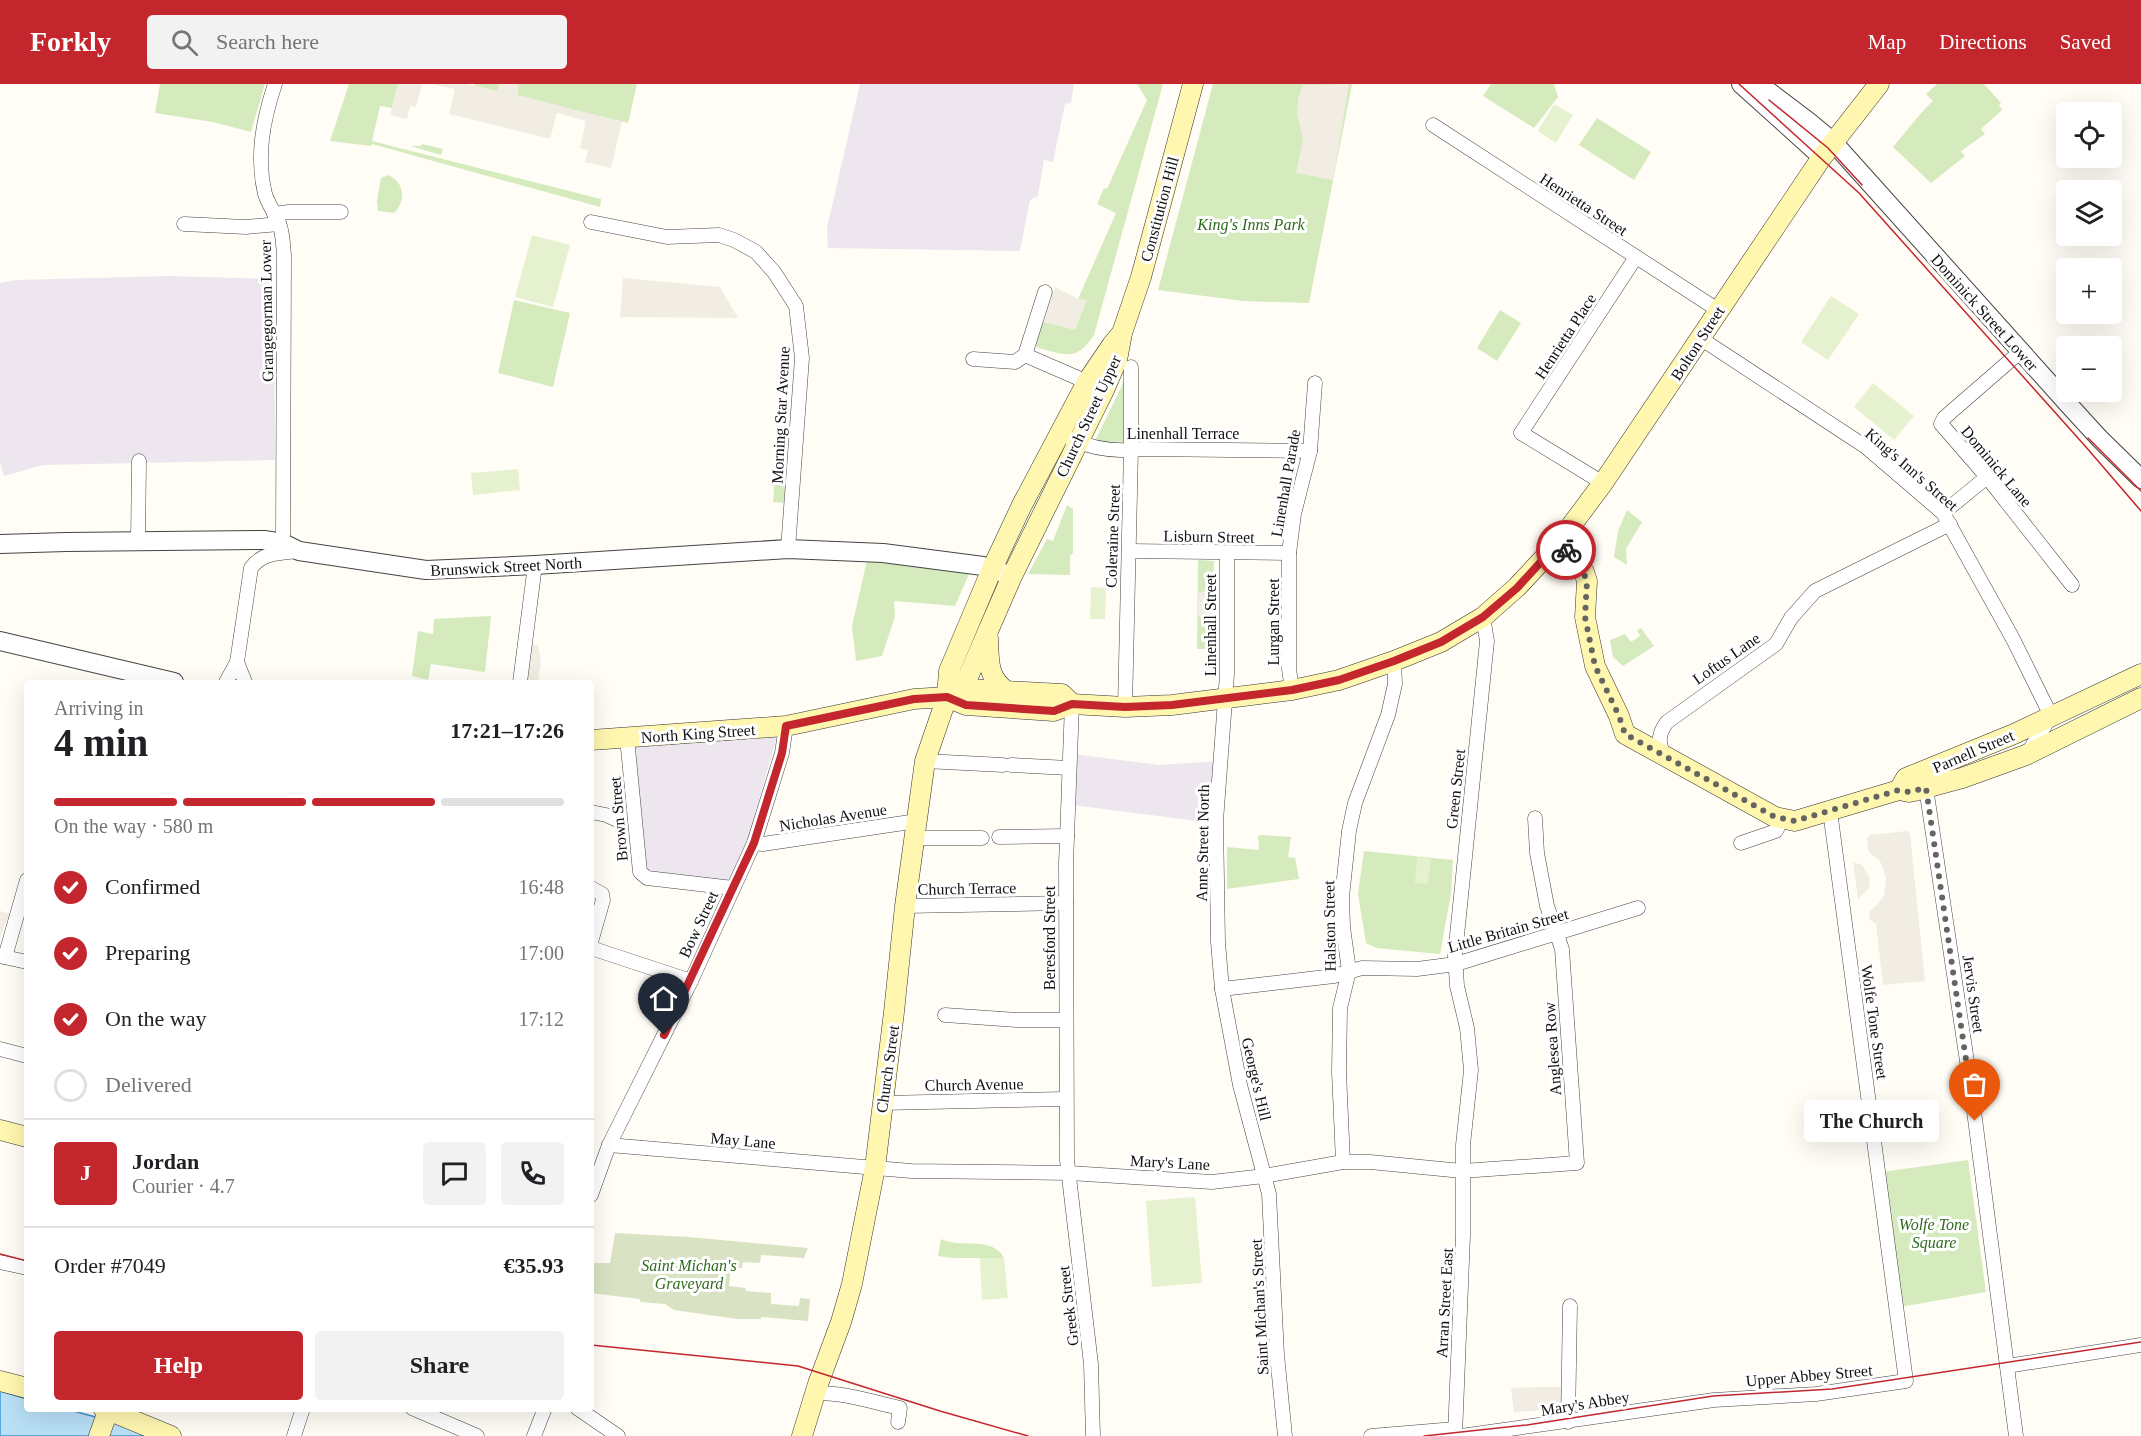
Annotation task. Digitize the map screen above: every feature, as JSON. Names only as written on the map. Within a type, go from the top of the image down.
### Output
[{"type":"main road","name":"Constitution Hill","points":[[1122,333],[1141,277],[1193,84]]},
{"type":"main road","name":"Bolton Street","points":[[1559,542],[1603,483],[1827,150],[1878,84]]},
{"type":"main road","name":"Church Street Upper","points":[[947,697],[949,670],[992,569],[1059,434],[1117,360],[1122,333]]},
{"type":"main road","name":"Church Street Upper","points":[[947,697],[968,677],[1012,576],[1078,442],[1096,386]]},
{"type":"main road","name":"North King Street","points":[[947,697],[966,705],[1054,711],[1072,704],[1125,707],[1172,705],[1292,690],[1339,680],[1441,642],[1483,617],[1517,588],[1559,542]]},
{"type":"main road","points":[[1559,542],[1584,572],[1587,581],[1585,617],[1595,666],[1625,734],[1782,819]]},
{"type":"main road","points":[[988,635],[991,671],[995,683],[1005,690]]},
{"type":"main road","name":"Parnell Street","points":[[1925,779],[2141,674]]},
{"type":"main road","name":"North King Street","points":[[594,740],[786,726],[914,699],[947,697],[968,689],[1062,694],[1072,704]]},
{"type":"main road","name":"Church Street","points":[[802,1436],[814,1393],[841,1322],[852,1284],[875,1168],[905,906],[925,761],[947,697]]},
{"type":"main road","name":"Parnell Street","points":[[1782,819],[1795,821],[1899,790],[1906,778],[1962,778],[2026,754],[2141,698]]},
{"type":"main road","points":[[0,1130],[24,1136]]},
{"type":"main road","points":[[0,1381],[24,1388]]},
{"type":"main road","points":[[99,1436],[106,1412]]},
{"type":"main road","points":[[109,1412],[171,1436]]},
{"type":"street","name":"Grangegorman Lower","points":[[275,84],[265,113],[261,140],[265,194],[282,236],[291,547]]},
{"type":"street","points":[[1741,84],[1827,150]]},
{"type":"street","points":[[1759,84],[1809,122],[1827,150]]},
{"type":"street","name":"Henrietta Street","points":[[1433,125],[1718,310]]},
{"type":"street","name":"Dominick Street Lower","points":[[1827,150],[2100,439],[2141,479]]},
{"type":"street","points":[[184,224],[246,227],[277,219],[289,212],[341,212]]},
{"type":"street","name":"Morning Star Avenue","points":[[591,222],[667,237],[719,235],[734,240],[756,252],[774,272],[796,306],[802,358],[788,549]]},
{"type":"street","name":"Henrietta Place","points":[[1603,483],[1521,433],[1636,257]]},
{"type":"street","points":[[973,359],[1015,362],[1024,355],[1045,292]]},
{"type":"street","name":"King's Inn's Street","points":[[1700,338],[1866,447],[1946,519],[2013,639],[2051,717]]},
{"type":"street","name":"Dominick Lane","points":[[2020,352],[1944,418],[1941,424],[1987,477],[2073,585]]},
{"type":"street","points":[[1024,355],[1096,386]]},
{"type":"street","name":"Coleraine Street","points":[[1125,707],[1131,366]]},
{"type":"street","name":"Linenhall Parade","points":[[1289,554],[1294,514],[1310,451],[1315,383]]},
{"type":"street","name":"Linenhall Terrace","points":[[1059,434],[1090,447],[1131,450],[1310,451]]},
{"type":"street","points":[[138,541],[139,461]]},
{"type":"street","points":[[1946,519],[1987,477]]},
{"type":"street","name":"Loftus Lane","points":[[1664,756],[1659,743],[1661,729],[1667,722],[1776,644],[1791,618],[1815,591],[1946,519]]},
{"type":"street","name":"Brunswick Street North","points":[[0,544],[237,540],[426,570],[535,566],[788,549],[883,553],[983,566],[1012,576]]},
{"type":"street","points":[[227,680],[237,662],[251,568],[256,561],[266,555],[291,547]]},
{"type":"street","name":"Lisburn Street","points":[[1129,551],[1289,554]]},
{"type":"street","name":"Linenhall Street","points":[[1226,698],[1227,553]]},
{"type":"street","name":"Lurgan Street","points":[[1289,554],[1289,669],[1292,690]]},
{"type":"street","points":[[520,680],[535,566]]},
{"type":"street","name":"Green Street","points":[[1462,1171],[1462,1145],[1471,1056],[1455,964],[1487,641],[1483,617]]},
{"type":"street","points":[[0,641],[166,680]]},
{"type":"street","name":"Halston Street","points":[[1343,1162],[1339,1072],[1340,1008],[1349,971],[1343,927],[1342,897],[1349,831],[1355,802],[1388,715],[1395,684],[1394,661]]},
{"type":"street","points":[[237,662],[244,680]]},
{"type":"street","name":"Anne Street North","points":[[1222,989],[1218,942],[1216,821],[1226,698]]},
{"type":"street","name":"Beresford Street","points":[[1069,1173],[1065,1020],[1067,836],[1072,704]]},
{"type":"street","name":"Parnell Street","points":[[2026,754],[2051,717]]},
{"type":"street","name":"Bow Street","points":[[594,1187],[609,1145],[691,981],[754,843],[782,753],[786,726]]},
{"type":"street","name":"Brown Street","points":[[627,738],[639,872],[647,878],[733,888]]},
{"type":"street","points":[[925,761],[1069,768]]},
{"type":"street","name":"Jervis Street","points":[[1925,779],[1967,1064],[2016,1436]]},
{"type":"street","name":"Wolfe Tone Street","points":[[1830,811],[1906,1381]]},
{"type":"street","points":[[594,813],[617,820]]},
{"type":"street","name":"Anglesea Row","points":[[1535,818],[1537,853],[1547,906],[1557,934],[1562,959],[1577,1162]]},
{"type":"street","points":[[1741,843],[1776,831],[1782,819]]},
{"type":"street","name":"Nicholas Avenue","points":[[754,843],[915,830],[945,840],[982,838]]},
{"type":"street","points":[[999,837],[1067,836]]},
{"type":"street","points":[[24,889],[2,956],[24,961]]},
{"type":"street","points":[[594,890],[602,894],[603,900],[594,932]]},
{"type":"street","name":"Church Terrace","points":[[905,906],[1066,903]]},
{"type":"street","name":"Little Britain Street","points":[[1222,989],[1334,976],[1362,968],[1418,969],[1455,964],[1638,908]]},
{"type":"street","points":[[594,949],[691,981]]},
{"type":"street","name":"George's Hill","points":[[1222,989],[1240,1085],[1264,1176]]},
{"type":"street","points":[[945,1015],[1017,1020],[1065,1020]]},
{"type":"street","points":[[0,1048],[24,1055]]},
{"type":"street","name":"Church Avenue","points":[[882,1103],[1066,1099]]},
{"type":"street","name":"May Lane","points":[[609,1145],[875,1168]]},
{"type":"street","name":"Mary's Lane","points":[[875,1168],[911,1171],[1069,1173],[1212,1182],[1264,1176],[1343,1162],[1370,1162],[1462,1171],[1577,1162]]},
{"type":"street","name":"Arran Street East","points":[[1457,1434],[1463,1235],[1462,1171]]},
{"type":"street","name":"Greek Street","points":[[1069,1173],[1091,1364],[1093,1436]]},
{"type":"street","name":"Saint Michan's Street","points":[[1264,1176],[1269,1194],[1277,1355],[1285,1436]]},
{"type":"street","points":[[0,1262],[24,1268]]},
{"type":"street","points":[[1568,1422],[1570,1306]]},
{"type":"street","points":[[2007,1366],[2141,1345]]},
{"type":"street","name":"Upper Abbey Street","points":[[1714,1400],[1816,1394],[1906,1381]]},
{"type":"street","points":[[814,1393],[848,1396],[900,1408],[898,1422]]},
{"type":"street","name":"Mary's Abbey","points":[[1371,1436],[1457,1434],[1568,1422],[1714,1400]]},
{"type":"street","points":[[294,1436],[302,1412]]},
{"type":"street","points":[[421,1412],[477,1436]]},
{"type":"street","points":[[534,1436],[543,1412]]},
{"type":"street","points":[[583,1412],[618,1436]]},
{"type":"shaded area","points":[[398,84],[422,84],[416,107],[410,106],[407,119],[390,115]]},
{"type":"shaded area","points":[[431,84],[467,84],[498,91],[499,84],[518,84],[518,95],[622,122],[611,168],[585,162],[588,150],[580,148],[586,121],[557,113],[550,139],[449,114],[455,89]]},
{"type":"shaded area","points":[[860,84],[1074,84],[1071,103],[1065,104],[1053,162],[1044,160],[1038,196],[1030,200],[1020,251],[828,248],[827,228]]},
{"type":"shaded area","points":[[1349,84],[1333,180],[1296,173],[1303,139],[1297,115],[1298,99],[1303,85]]},
{"type":"shaded area","points":[[169,276],[274,279],[275,460],[43,465],[4,476],[0,462],[0,283],[16,280]]},
{"type":"shaded area","points":[[623,278],[720,287],[738,318],[620,317]]},
{"type":"shaded area","points":[[1055,287],[1078,299],[1087,300],[1075,330],[1044,322]]},
{"type":"shaded area","points":[[1206,591],[1214,594],[1214,615],[1205,618],[1197,616],[1197,593]]},
{"type":"shaded area","points":[[530,644],[538,645],[541,662],[538,680],[525,680]]},
{"type":"shaded area","points":[[778,733],[748,838],[729,885],[648,875],[641,867],[631,744]]},
{"type":"shaded area","points":[[1073,754],[1160,765],[1218,761],[1211,827],[1205,822],[1072,805]]},
{"type":"shaded area","points":[[1907,831],[1910,834],[1925,981],[1883,985],[1876,924],[1870,920],[1869,912],[1884,895],[1886,877],[1880,861],[1868,851],[1867,839],[1869,835]]},
{"type":"shaded area","points":[[1853,862],[1862,865],[1870,878],[1869,888],[1858,899]]},
{"type":"shaded area","points":[[0,911],[11,914],[5,923],[0,939]]},
{"type":"shaded area","points":[[1565,1387],[1565,1409],[1514,1412],[1511,1388]]},
{"type":"green space","points":[[160,84],[265,84],[251,132],[213,122],[155,113]]},
{"type":"green space","points":[[349,84],[398,84],[392,108],[380,106],[372,141],[601,199],[600,207],[372,144],[371,146],[330,141]]},
{"type":"green space","points":[[475,84],[637,84],[628,123],[475,86]]},
{"type":"green space","points":[[1137,84],[1163,84],[1094,335],[1088,344],[1076,353],[1063,354],[1038,348],[1035,344],[1043,322],[1075,329],[1086,301],[1078,299],[1116,213],[1097,204],[1104,188],[1107,189],[1147,100]]},
{"type":"green space","name":"King's Inns Park","points":[[1213,84],[1352,84],[1309,303],[1243,301],[1158,290]]},
{"type":"green space","points":[[1491,84],[1554,84],[1558,97],[1534,128],[1483,96]]},
{"type":"green space","points":[[1937,84],[1984,84],[2001,103],[1999,105],[2002,110],[1981,129],[1985,134],[1961,151],[1965,156],[1931,183],[1893,147],[1933,101],[1926,94]]},
{"type":"green space","points":[[1554,104],[1573,115],[1556,143],[1538,131]]},
{"type":"green space","points":[[1597,118],[1651,152],[1634,180],[1579,145]]},
{"type":"green space","points":[[390,140],[411,146],[422,144],[443,149],[441,155]]},
{"type":"green space","points":[[388,175],[398,182],[402,192],[401,203],[394,213],[378,211],[377,201],[381,178]]},
{"type":"green space","points":[[532,235],[570,245],[553,307],[515,297]]},
{"type":"green space","points":[[1831,296],[1859,314],[1828,360],[1801,342]]},
{"type":"green space","points":[[514,300],[570,313],[553,387],[498,373]]},
{"type":"green space","points":[[1500,310],[1521,323],[1497,361],[1477,348]]},
{"type":"green space","points":[[1128,373],[1125,442],[1095,441]]},
{"type":"green space","points":[[1873,383],[1914,416],[1894,440],[1854,407]]},
{"type":"green space","points":[[780,451],[787,451],[784,503],[773,502],[776,457],[780,457]]},
{"type":"green space","points":[[518,469],[520,490],[473,495],[471,473]]},
{"type":"green space","points":[[1067,505],[1073,509],[1073,553],[1070,556],[1070,575],[1028,574],[1047,539],[1053,541]]},
{"type":"green space","points":[[1627,510],[1642,522],[1626,549],[1627,565],[1614,557],[1618,531]]},
{"type":"green space","points":[[867,560],[969,574],[955,606],[894,601],[895,616],[882,656],[856,661],[852,626]]},
{"type":"green space","points":[[1198,560],[1214,561],[1213,649],[1197,649]]},
{"type":"green space","points":[[1091,587],[1106,588],[1105,619],[1090,619]]},
{"type":"green space","points":[[491,616],[485,672],[431,664],[428,680],[412,676],[418,631],[433,634],[434,619]]},
{"type":"green space","points":[[1641,628],[1654,646],[1623,666],[1613,657],[1610,640],[1625,634],[1631,642],[1640,636],[1637,630]]},
{"type":"green space","points":[[1258,836],[1291,837],[1288,857],[1295,858],[1299,879],[1227,889],[1227,847],[1259,850]]},
{"type":"green space","points":[[1364,851],[1453,860],[1451,894],[1440,954],[1376,948],[1366,943],[1358,894]]},
{"type":"green space","points":[[1417,857],[1431,859],[1428,884],[1415,883]]},
{"type":"green space","name":"Wolfe Tone Square","points":[[1968,1160],[1986,1292],[1900,1307],[1882,1172]]},
{"type":"green space","points":[[1195,1197],[1202,1283],[1152,1287],[1146,1201]]},
{"type":"green space","name":"Saint Michan's Graveyard","points":[[615,1233],[808,1248],[804,1258],[761,1255],[760,1263],[743,1262],[742,1268],[731,1268],[729,1286],[745,1288],[746,1291],[771,1293],[771,1304],[799,1306],[800,1298],[810,1299],[808,1321],[761,1317],[761,1319],[737,1319],[674,1310],[665,1304],[641,1302],[639,1299],[594,1293],[594,1263],[610,1263]]},
{"type":"green space","points":[[941,1239],[992,1247],[1004,1258],[938,1256]]},
{"type":"green space","points":[[980,1258],[1004,1258],[1008,1298],[982,1300]]},
{"type":"water","points":[[0,1391],[24,1398],[24,1412],[77,1412],[118,1423],[146,1436],[0,1436]]},
{"type":"tram line","points":[[1739,84],[1859,193],[2141,511]]},
{"type":"tram line","points":[[1769,100],[1828,148],[1862,185]]},
{"type":"tram line","points":[[2088,438],[2141,491]]},
{"type":"tram line","points":[[0,1254],[24,1260]]},
{"type":"tram line","points":[[1424,1436],[1527,1425],[1713,1396],[1832,1389],[2141,1342]]},
{"type":"tram line","points":[[594,1345],[798,1366],[1028,1436]]},
{"type":"way so far","points":[[1566,550],[1581,567],[1587,581],[1585,617],[1588,638],[1595,666],[1625,734],[1775,817],[1789,821],[1899,790],[1909,792],[1926,788],[1975,1121]]},
{"type":"place","name":"The Church","points":[[1975,1121]]},
{"type":"route","points":[[664,1035],[754,843],[782,753],[786,726],[914,699],[947,697],[966,705],[1054,711],[1072,704],[1125,707],[1172,705],[1292,690],[1339,680],[1441,642],[1483,617],[1517,588],[1559,542],[1566,550]]}]
